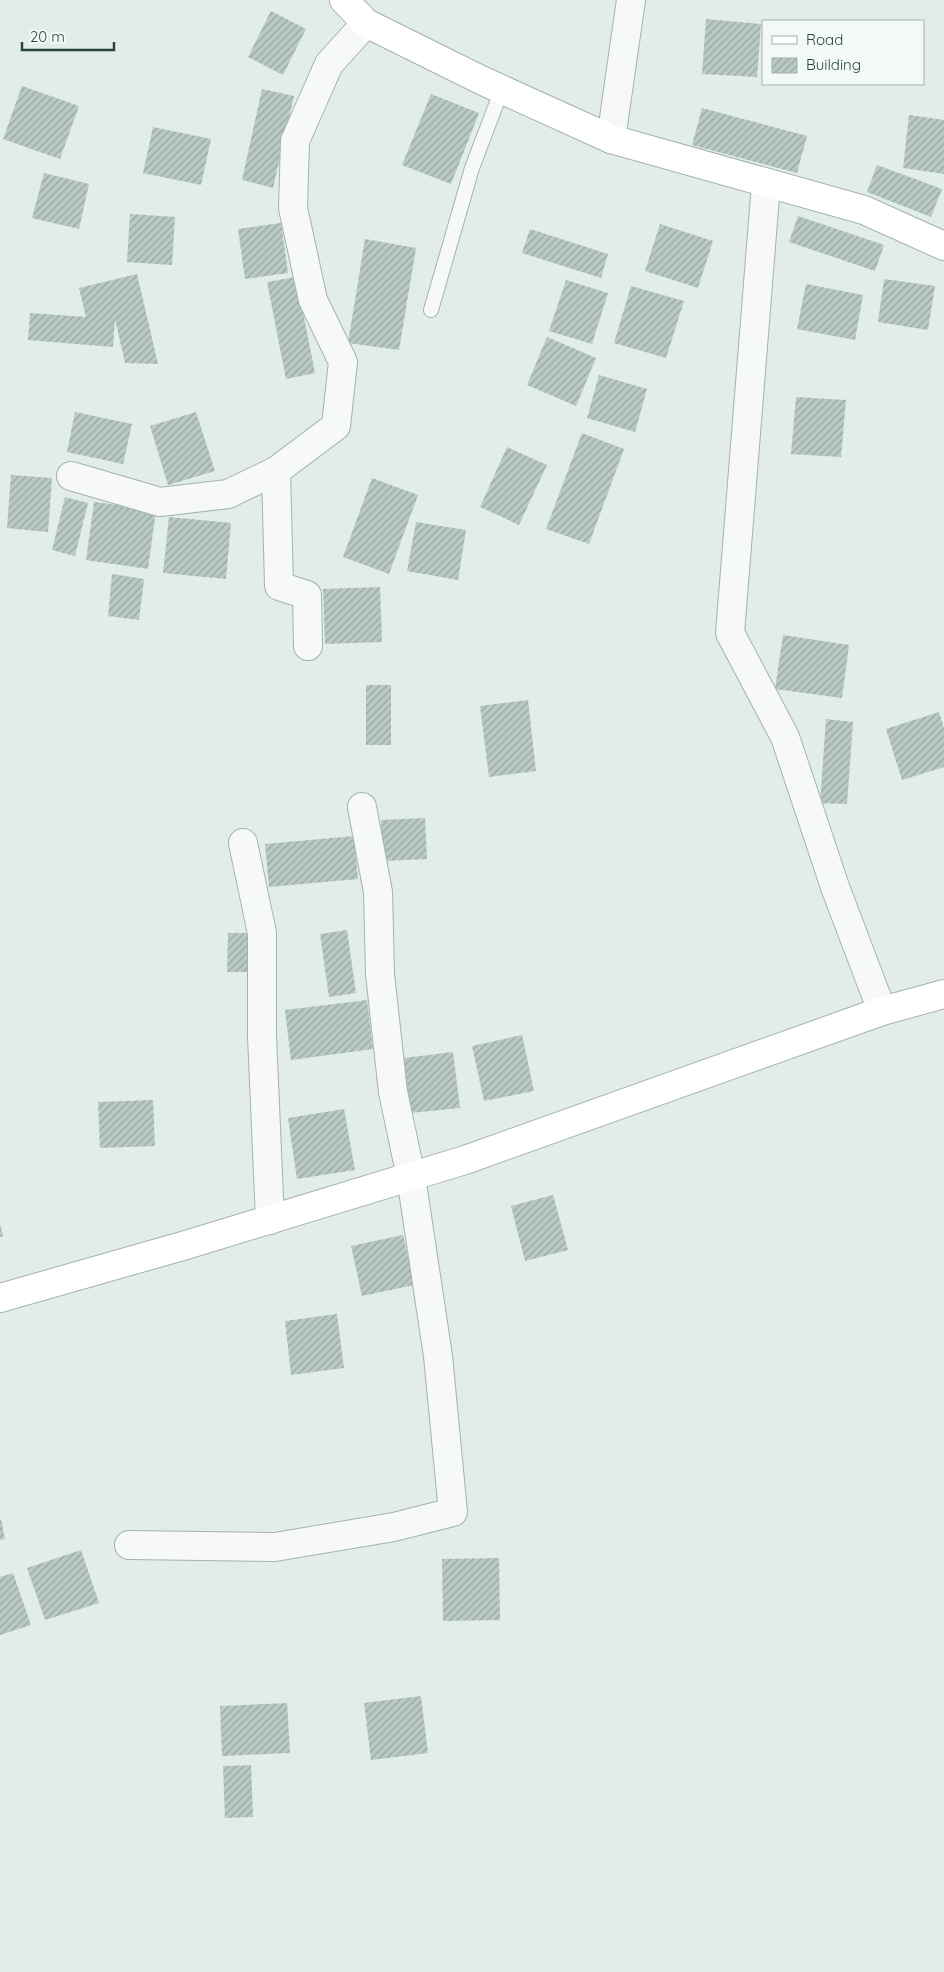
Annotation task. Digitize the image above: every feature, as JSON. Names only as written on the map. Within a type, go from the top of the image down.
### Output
[{"type":"street","points":[[344,0],[366,23],[611,139],[864,210],[944,246]]},
{"type":"street","points":[[611,139],[631,0]]},
{"type":"street","points":[[71,476],[160,502],[228,494],[276,471],[336,426],[343,362],[313,300],[311,291],[293,208],[295,141],[329,64],[366,23]]},
{"type":"street","points":[[766,184],[730,633],[785,737],[835,887],[882,1011]]},
{"type":"street","points":[[276,471],[279,586],[307,595],[308,646]]},
{"type":"street","points":[[129,1545],[275,1547],[394,1527],[454,1512],[438,1356],[411,1177],[393,1092],[380,974],[378,892],[362,807]]},
{"type":"street","points":[[243,843],[262,933],[262,1036],[270,1220]]},
{"type":"street","points":[[0,1298],[270,1220],[474,1157],[882,1011],[944,994]]},
{"type":"lane","points":[[431,310],[472,168],[502,89]]},
{"type":"building","points":[[271,11],[306,29],[283,75],[248,57]]},
{"type":"building","points":[[706,19],[761,24],[757,77],[702,74]]},
{"type":"building","points":[[22,86],[79,106],[60,159],[3,139]]},
{"type":"building","points":[[262,89],[294,96],[273,188],[242,180]]},
{"type":"building","points":[[431,94],[479,113],[451,184],[402,165]]},
{"type":"building","points":[[702,108],[807,136],[797,173],[692,145]]},
{"type":"building","points":[[909,115],[944,120],[944,174],[903,168]]},
{"type":"building","points":[[153,127],[211,139],[201,185],[143,173]]},
{"type":"building","points":[[877,165],[942,189],[931,217],[867,192]]},
{"type":"building","points":[[44,173],[89,184],[79,229],[32,218]]},
{"type":"building","points":[[130,214],[175,217],[172,265],[127,262]]},
{"type":"building","points":[[798,216],[884,245],[875,271],[789,242]]},
{"type":"building","points":[[281,223],[288,273],[245,279],[238,229]]},
{"type":"building","points":[[660,224],[713,241],[698,288],[645,271]]},
{"type":"building","points":[[530,229],[608,254],[601,278],[522,253]]},
{"type":"building","points":[[365,239],[416,248],[399,350],[348,343]]},
{"type":"building","points":[[137,274],[158,364],[125,363],[115,319],[113,347],[28,340],[30,313],[86,317],[79,288]]},
{"type":"building","points":[[296,277],[315,373],[286,379],[267,282]]},
{"type":"building","points":[[884,279],[935,286],[928,330],[878,322]]},
{"type":"building","points":[[566,280],[608,293],[592,344],[549,331]]},
{"type":"building","points":[[806,284],[863,295],[855,340],[797,329]]},
{"type":"building","points":[[631,286],[684,301],[666,358],[614,343]]},
{"type":"building","points":[[547,337],[596,358],[576,406],[527,385]]},
{"type":"building","points":[[599,375],[647,389],[635,432],[587,418]]},
{"type":"building","points":[[796,397],[846,400],[841,457],[791,454]]},
{"type":"building","points":[[75,412],[132,424],[123,464],[67,452]]},
{"type":"building","points":[[196,412],[215,471],[168,485],[150,426]]},
{"type":"building","points":[[582,433],[624,449],[589,544],[546,529]]},
{"type":"building","points":[[507,447],[547,465],[519,525],[480,507]]},
{"type":"building","points":[[11,475],[52,478],[48,532],[7,528]]},
{"type":"building","points":[[372,478],[418,495],[389,574],[343,557]]},
{"type":"building","points":[[65,497],[88,503],[75,556],[52,550]]},
{"type":"building","points":[[94,502],[156,510],[148,569],[86,560]]},
{"type":"building","points":[[169,517],[231,523],[226,579],[163,573]]},
{"type":"building","points":[[416,522],[466,530],[458,580],[407,571]]},
{"type":"building","points":[[112,574],[144,579],[139,620],[108,616]]},
{"type":"building","points":[[380,587],[382,642],[325,644],[323,589]]},
{"type":"building","points":[[783,635],[849,645],[842,698],[775,689]]},
{"type":"building","points":[[366,685],[391,685],[391,745],[366,745]]},
{"type":"building","points":[[528,700],[536,771],[489,777],[480,706]]},
{"type":"building","points":[[939,712],[944,728],[944,767],[902,780],[886,729]]},
{"type":"building","points":[[826,719],[853,722],[847,804],[820,803]]},
{"type":"building","points":[[425,818],[427,859],[383,861],[381,820]]},
{"type":"building","points":[[354,836],[358,879],[269,887],[265,844]]},
{"type":"building","points":[[347,930],[356,993],[329,997],[320,934]]},
{"type":"building","points":[[228,933],[248,933],[248,972],[227,972]]},
{"type":"building","points":[[367,1000],[373,1049],[291,1060],[285,1010]]},
{"type":"building","points":[[522,1035],[534,1091],[484,1101],[472,1046]]},
{"type":"building","points":[[453,1052],[460,1108],[410,1113],[404,1058]]},
{"type":"building","points":[[153,1100],[155,1146],[100,1148],[98,1102]]},
{"type":"building","points":[[344,1109],[355,1170],[297,1179],[288,1118]]},
{"type":"building","points":[[553,1195],[568,1250],[525,1261],[511,1206]]},
{"type":"building","points":[[0,1224],[3,1236],[0,1237]]},
{"type":"building","points":[[403,1235],[414,1285],[362,1296],[351,1246]]},
{"type":"building","points":[[337,1314],[344,1368],[291,1375],[285,1321]]},
{"type":"building","points":[[0,1520],[5,1539],[0,1540]]},
{"type":"building","points":[[81,1550],[99,1603],[45,1620],[27,1568]]},
{"type":"building","points":[[499,1558],[500,1620],[443,1621],[442,1559]]},
{"type":"building","points":[[13,1573],[31,1625],[0,1635],[0,1577]]},
{"type":"building","points":[[421,1696],[428,1753],[371,1760],[364,1703]]},
{"type":"building","points":[[287,1703],[290,1753],[222,1756],[220,1706]]},
{"type":"building","points":[[251,1765],[253,1817],[225,1818],[223,1766]]}]
